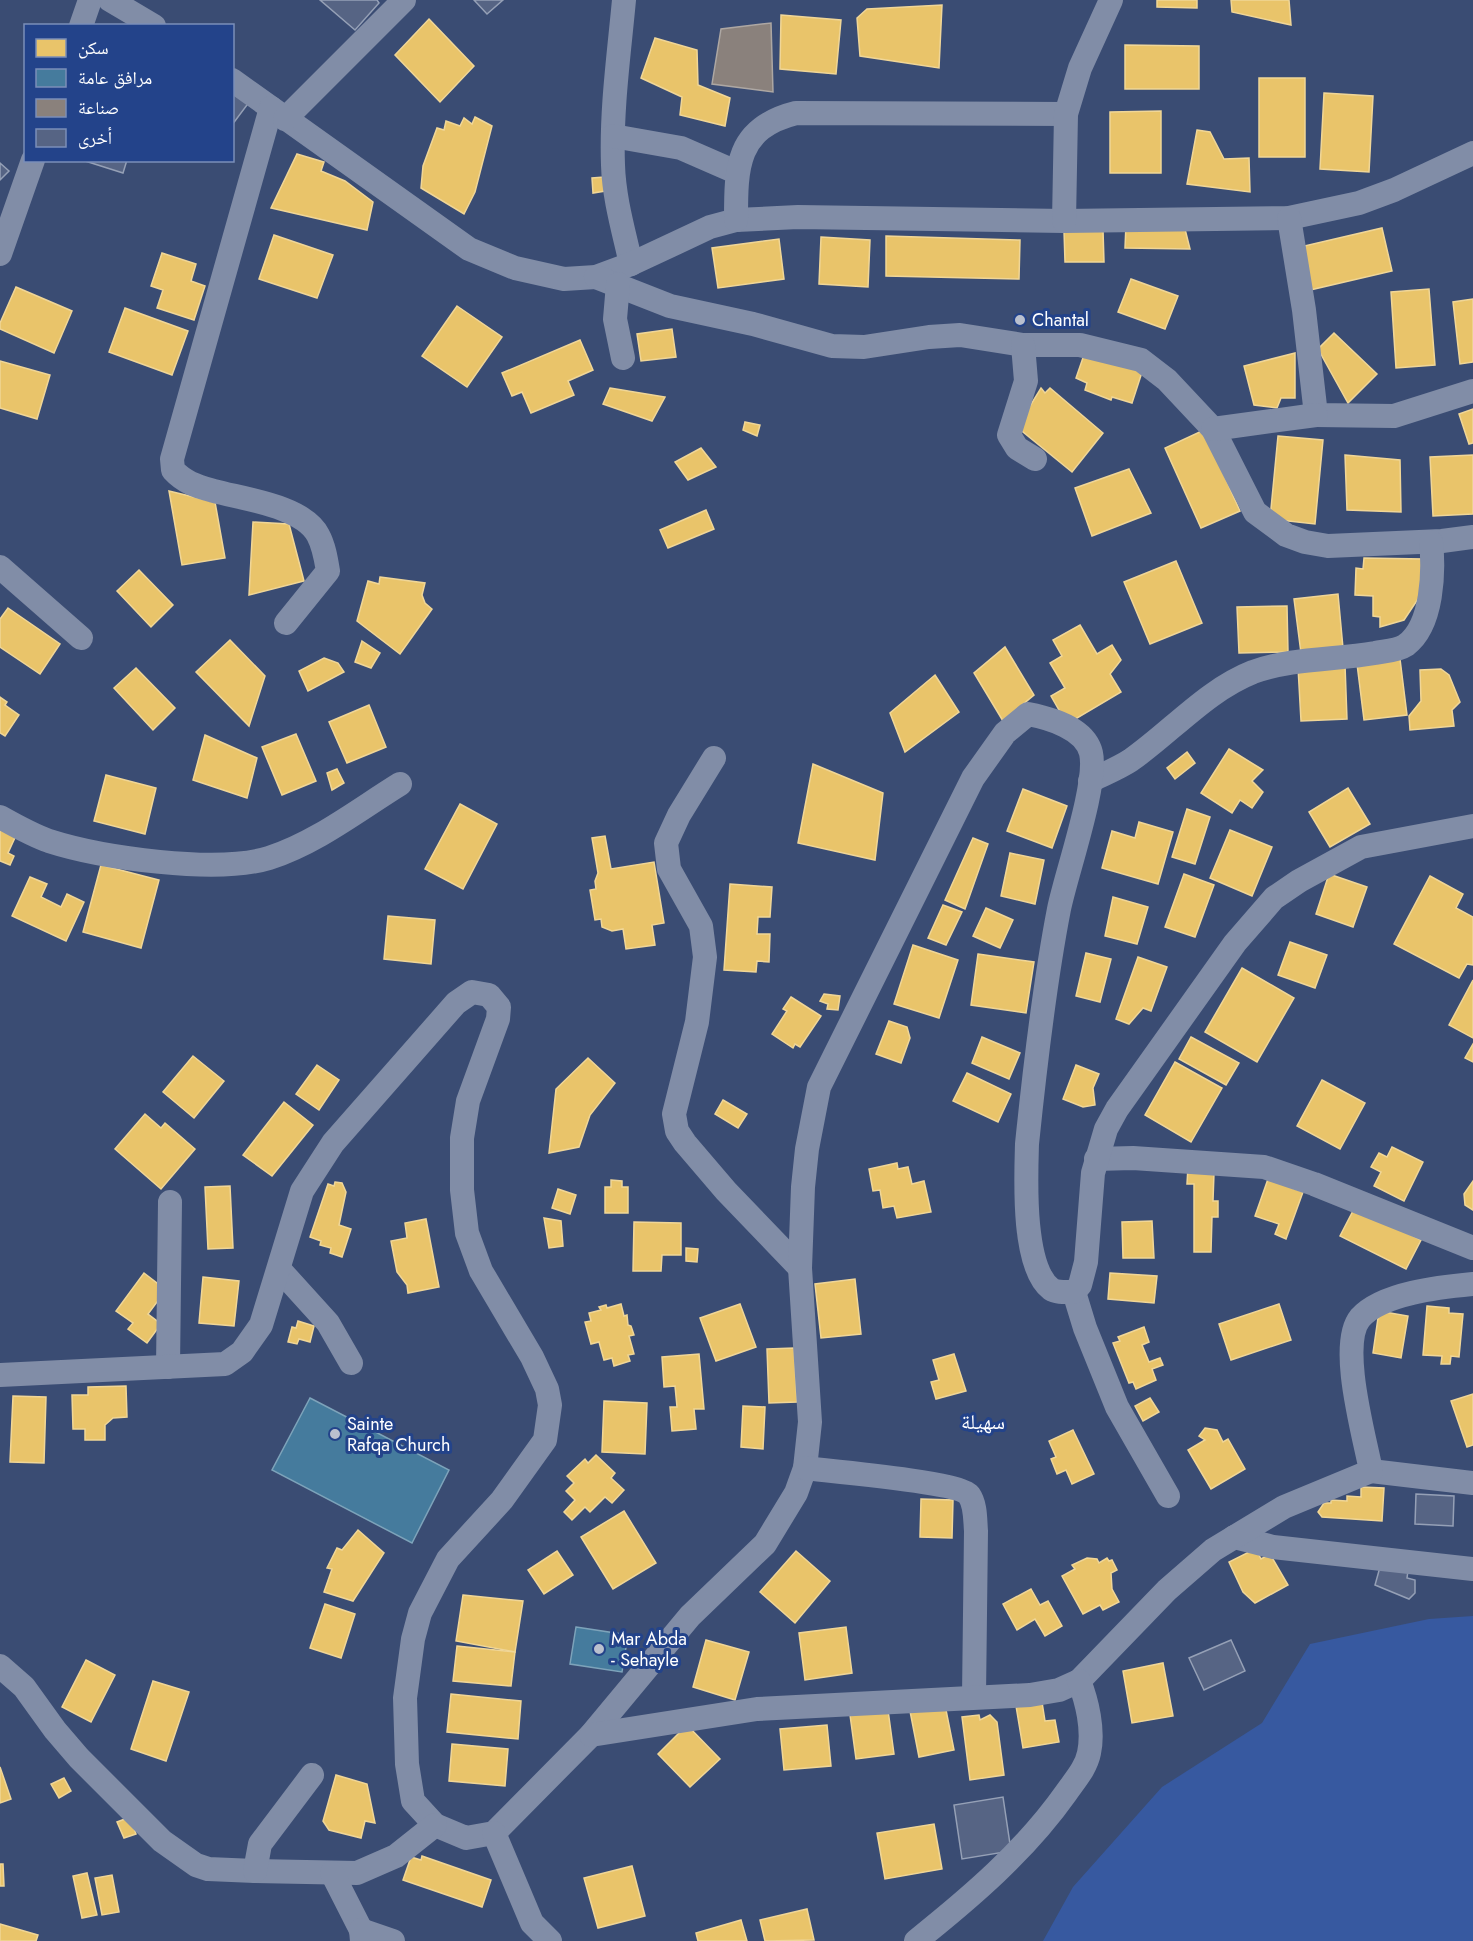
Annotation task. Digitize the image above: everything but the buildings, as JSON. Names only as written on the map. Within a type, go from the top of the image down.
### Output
[{"type":"street","points":[[82,24],[90,0]]},
{"type":"street","points":[[110,0],[151,24]]},
{"type":"street","points":[[286,623],[328,571],[325,553],[318,534],[306,521],[290,511],[191,484],[173,470],[172,459],[278,114],[404,0]]},
{"type":"street","points":[[624,0],[613,136],[616,196],[631,264]]},
{"type":"street","points":[[1064,220],[1066,114],[1080,68],[1111,0]]},
{"type":"street","points":[[234,81],[469,249],[540,275],[564,279],[607,280],[670,306],[753,324],[832,346],[864,347],[929,337],[960,335],[1023,345],[1080,345],[1141,360],[1167,380],[1213,429],[1255,512],[1287,535],[1305,542],[1328,546],[1431,542],[1473,537]]},
{"type":"street","points":[[736,220],[736,172],[750,140],[779,117],[796,113],[1066,114]]},
{"type":"street","points":[[613,136],[681,148],[736,172]]},
{"type":"street","points":[[607,280],[631,264],[710,227],[736,220],[798,217],[1064,220],[1289,218],[1359,203],[1473,153]]},
{"type":"street","points":[[0,254],[32,162]]},
{"type":"street","points":[[1289,218],[1316,415]]},
{"type":"street","points":[[607,280],[623,358]]},
{"type":"street","points":[[1023,345],[1026,381],[1009,435],[1017,448],[1035,459]]},
{"type":"street","points":[[1213,429],[1316,415],[1394,416],[1473,391]]},
{"type":"street","points":[[1090,781],[1129,761],[1231,682],[1254,672],[1287,663],[1351,657],[1406,645],[1421,624],[1432,586],[1431,542]]},
{"type":"street","points":[[0,567],[81,638]]},
{"type":"street","points":[[0,1376],[225,1364],[242,1353],[261,1325],[302,1191],[333,1143],[456,1003],[472,992],[489,994],[499,1008],[498,1019],[468,1101],[462,1138],[462,1190],[467,1233],[481,1271],[532,1357],[547,1389],[549,1423],[545,1440],[502,1500],[448,1559],[420,1613],[405,1698],[407,1764],[413,1801],[435,1825],[466,1838],[494,1833],[591,1735],[690,1616],[765,1544],[796,1493],[805,1468],[810,1422],[800,1268],[807,1149],[819,1087],[973,777],[1005,733],[1028,714],[1053,718],[1085,742],[1091,753],[1090,781],[1059,910],[1027,1144],[1026,1177],[1031,1244],[1038,1268],[1045,1283],[1053,1291],[1074,1292]]},
{"type":"street","points":[[714,758],[679,815],[666,843],[669,869],[701,926],[705,957],[697,1022],[679,1088],[674,1114],[675,1123],[677,1131],[705,1167],[800,1268]]},
{"type":"street","points":[[0,817],[48,840],[94,852],[189,865],[238,864],[269,858],[306,843],[400,784]]},
{"type":"street","points":[[1074,1292],[1080,1285],[1086,1262],[1089,1205],[1096,1159],[1106,1128],[1117,1109],[1235,943],[1274,898],[1299,881],[1361,847],[1473,826]]},
{"type":"street","points":[[1096,1159],[1133,1158],[1264,1167],[1325,1188],[1473,1248]]},
{"type":"street","points":[[168,1367],[170,1202]]},
{"type":"street","points":[[279,1269],[328,1323],[351,1363]]},
{"type":"street","points":[[1371,1472],[1351,1360],[1352,1338],[1358,1320],[1376,1304],[1394,1298],[1449,1286],[1473,1284]]},
{"type":"street","points":[[1074,1292],[1085,1328],[1117,1407],[1168,1496]]},
{"type":"street","points":[[805,1468],[931,1483],[958,1488],[968,1494],[973,1505],[976,1531],[974,1696]]},
{"type":"street","points":[[591,1735],[757,1709],[974,1696],[1030,1695],[1059,1690],[1079,1681],[1167,1590],[1213,1550],[1284,1507],[1371,1472],[1473,1483]]},
{"type":"street","points":[[1234,1537],[1273,1547],[1473,1569]]},
{"type":"street","points":[[0,1666],[24,1687],[55,1730],[79,1758],[180,1857],[208,1869],[357,1873],[396,1856],[435,1825]]},
{"type":"street","points":[[916,1941],[961,1905],[1016,1854],[1056,1807],[1082,1771],[1089,1752],[1089,1727],[1087,1700],[1079,1681]]},
{"type":"street","points":[[255,1871],[260,1844],[312,1775]]},
{"type":"street","points":[[494,1833],[532,1923],[550,1941]]},
{"type":"street","points":[[332,1873],[361,1936],[393,1941]]},
{"type":"shaded area","points":[[1473,1616],[1473,1941],[1043,1941],[1073,1887],[1162,1787],[1262,1723],[1310,1644],[1429,1619]]},
{"type":"place","name":"Chantal","points":[[1020,320]]},
{"type":"place","name":"Sainte Rafqa Church","points":[[335,1434]]},
{"type":"place","name":"Mar Abda - Sehayle","points":[[599,1649]]},
{"type":"district","name":"سهيلة","points":[[983,1422]]}]
